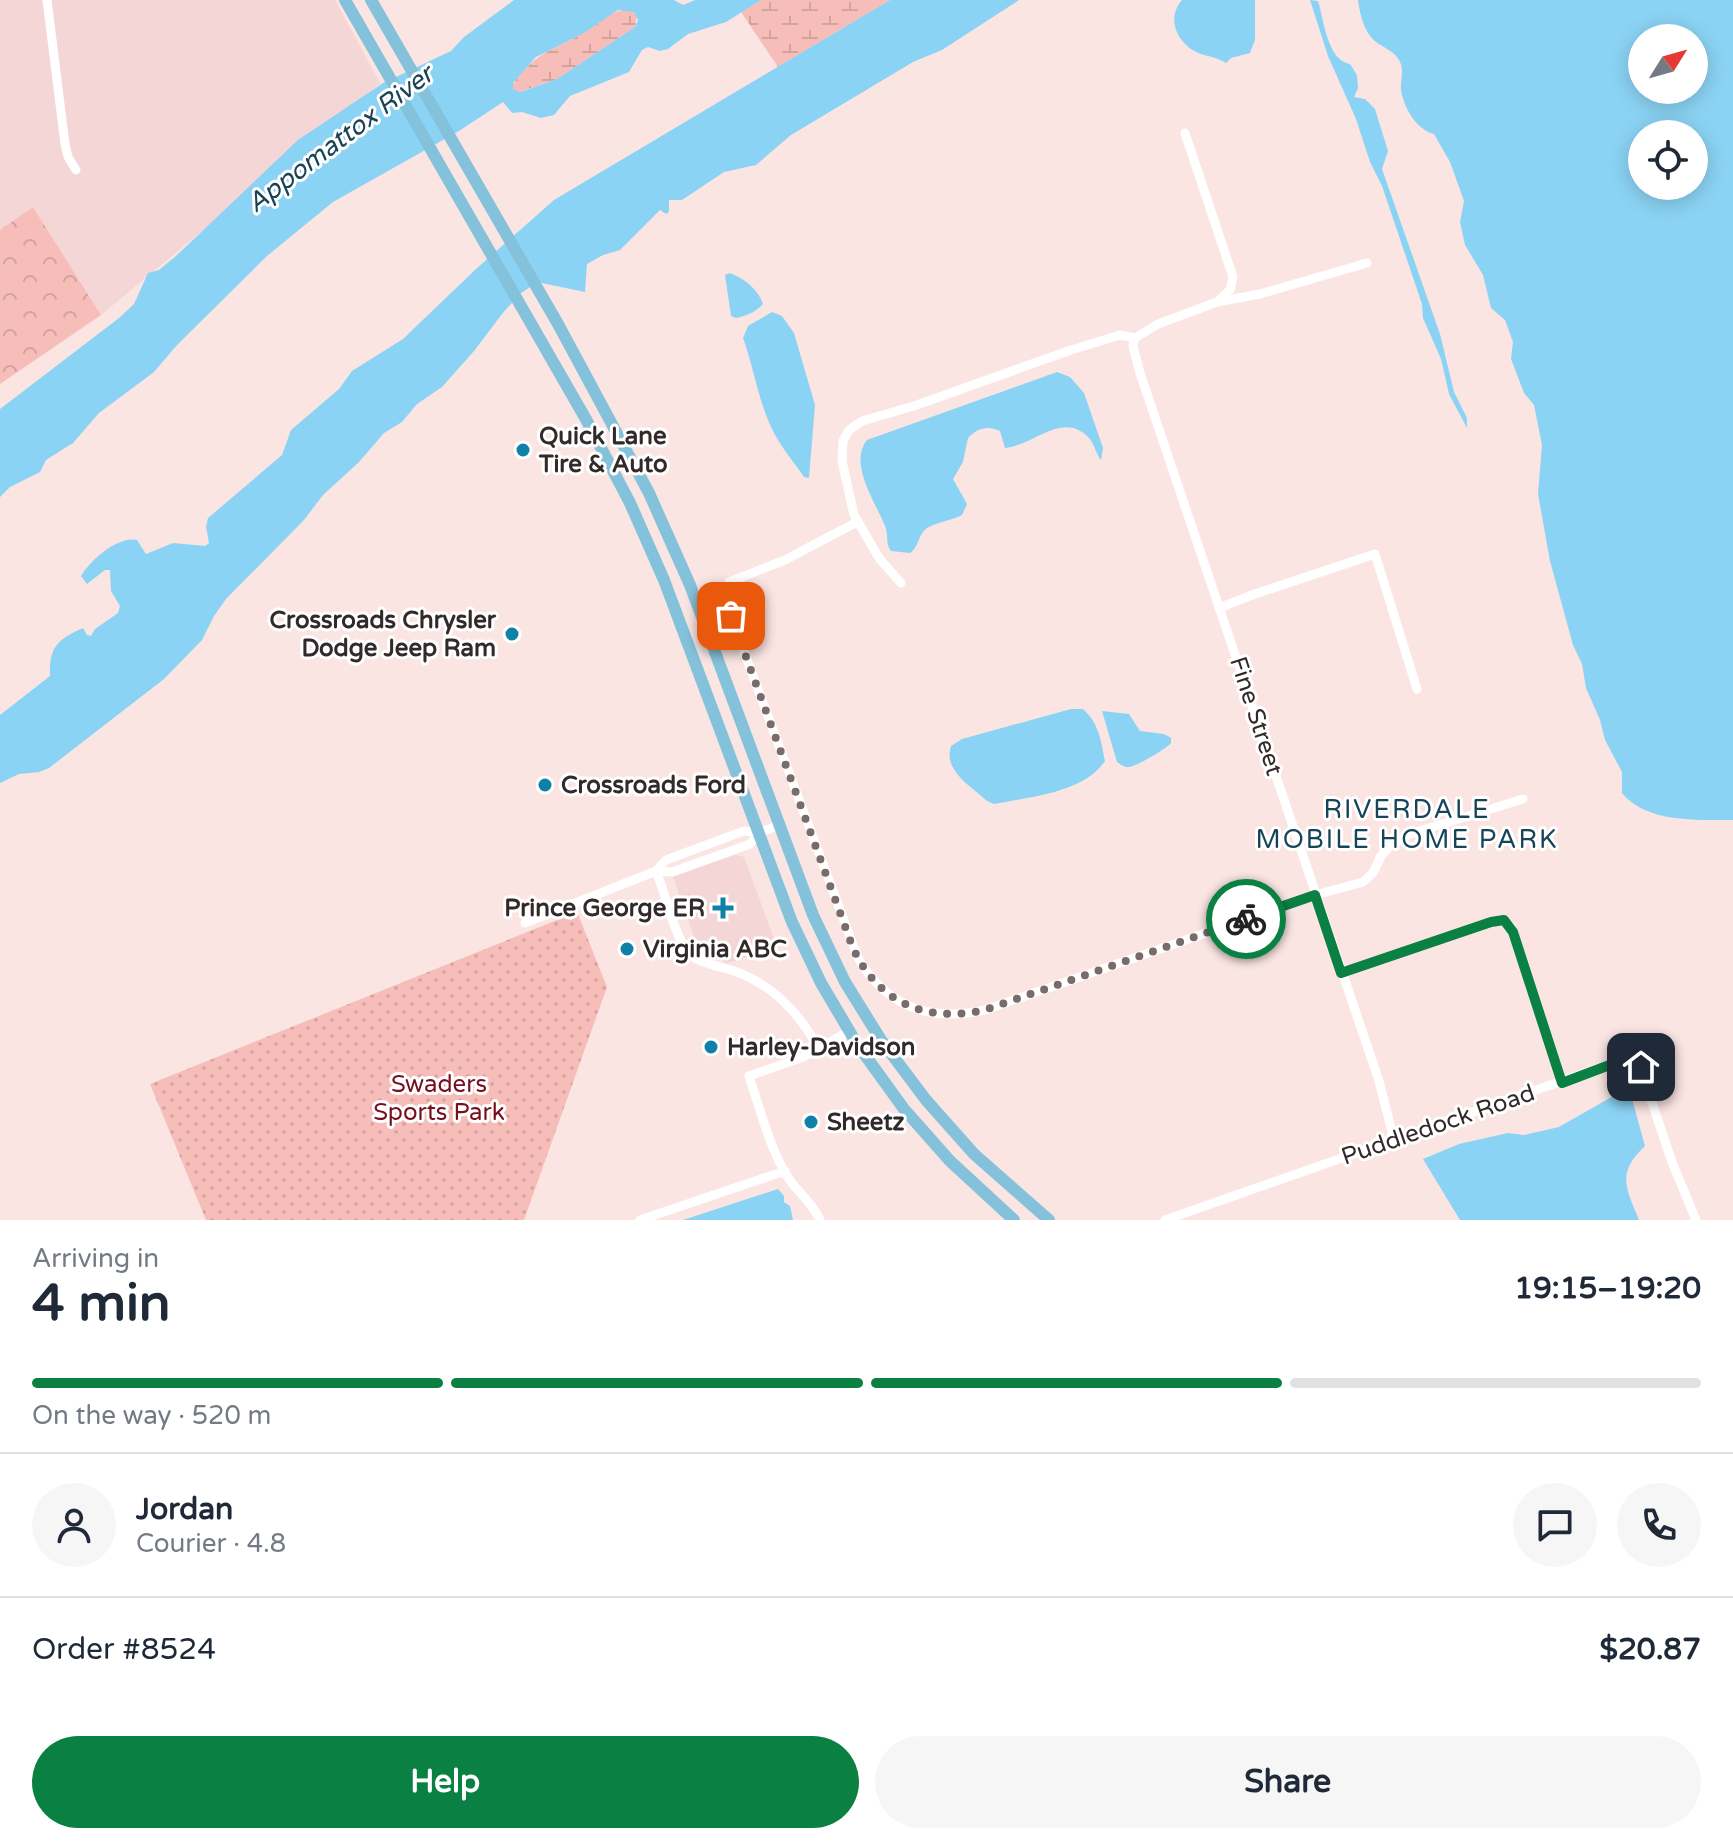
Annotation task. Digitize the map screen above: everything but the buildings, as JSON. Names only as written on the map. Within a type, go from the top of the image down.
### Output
[{"type":"main road","points":[[345,0],[603,450],[649,544],[805,952],[879,1075],[922,1130],[1010,1218]]},
{"type":"main road","points":[[371,0],[558,324],[627,448],[663,522],[690,585],[826,943],[881,1040],[953,1132],[1001,1180],[1049,1220]]},
{"type":"street","points":[[47,0],[65,144],[76,170]]},
{"type":"street","points":[[1185,133],[1231,264],[1233,284],[1217,302]]},
{"type":"street","points":[[901,583],[879,558],[857,522],[849,500],[841,451],[845,437],[855,425],[1094,343],[1120,335],[1135,338],[1158,324],[1217,302],[1260,294],[1367,263]]},
{"type":"street","name":"Fine Street","points":[[1135,338],[1133,346],[1140,373],[1379,1081],[1394,1140]]},
{"type":"street","points":[[857,522],[785,560],[729,582],[724,592],[834,898],[863,968],[891,997],[914,1008],[941,1015],[967,1014],[1053,987],[1369,878],[1389,847],[1410,834],[1523,799]]},
{"type":"street","points":[[1219,608],[1375,554],[1417,689]]},
{"type":"street","points":[[525,923],[656,871],[672,872],[750,844],[759,833],[779,825]]},
{"type":"street","points":[[656,871],[689,953],[752,978],[773,993],[808,1028],[819,1049]]},
{"type":"street","points":[[1341,973],[1504,920],[1513,932],[1562,1083]]},
{"type":"street","points":[[820,1220],[814,1206],[785,1171],[762,1118],[749,1076],[819,1049],[850,1031]]},
{"type":"street","name":"Puddledock Road","points":[[1165,1220],[1636,1055],[1672,1162],[1696,1220]]},
{"type":"street","points":[[640,1220],[785,1171]]},
{"type":"shaded area","points":[[0,0],[335,0],[380,83],[101,315],[33,207],[0,230]]},
{"type":"shaded area","name":"Prince George ER","points":[[735,855],[744,857],[774,939],[759,944],[761,953],[727,963],[699,950],[673,877]]},
{"type":"green space","points":[[761,0],[890,0],[778,67],[741,12]]},
{"type":"green space","points":[[630,9],[637,16],[635,27],[557,79],[519,92],[513,89],[513,84],[538,57],[611,14]]},
{"type":"green space","points":[[33,207],[101,315],[0,384],[0,230]]},
{"type":"green space","name":"Swaders Sports Park","points":[[577,912],[607,987],[524,1220],[206,1220],[150,1084]]},
{"type":"water","name":"Appomattox River","points":[[514,0],[674,0],[683,5],[695,0],[761,0],[726,22],[688,34],[668,49],[660,51],[648,47],[642,50],[629,72],[570,96],[554,115],[541,118],[522,112],[512,113],[503,102],[459,131],[333,202],[267,256],[154,372],[99,413],[73,443],[46,460],[40,472],[10,487],[0,497],[0,409],[119,318],[134,304],[148,273],[159,270],[176,256],[298,140],[383,83],[451,51],[464,37]],"holes":[[[618,10],[634,12],[638,20],[635,27],[557,79],[520,92],[513,89],[513,83],[536,57],[584,33]]]},
{"type":"water","points":[[890,0],[1019,0],[942,50],[913,62],[791,135],[756,165],[724,172],[682,200],[669,200],[669,212],[666,214],[660,210],[620,250],[587,264],[585,292],[537,282],[520,294],[442,387],[417,404],[402,422],[384,433],[226,599],[202,640],[164,679],[49,768],[19,774],[0,783],[0,715],[50,676],[53,651],[61,641],[83,628],[91,636],[95,629],[118,613],[120,606],[111,591],[110,570],[105,570],[87,584],[81,576],[97,557],[129,540],[137,540],[146,554],[173,543],[205,546],[209,543],[208,518],[282,455],[291,430],[339,389],[352,371],[403,339],[554,200]]},
{"type":"water","points":[[1182,0],[1255,0],[1255,40],[1250,53],[1231,58],[1226,63],[1191,49],[1180,39],[1175,26],[1175,13]]},
{"type":"water","points":[[1310,0],[1318,1],[1336,55],[1350,64],[1357,75],[1358,88],[1354,97],[1365,99],[1375,109],[1388,151],[1382,169],[1440,334],[1454,392],[1467,418],[1467,428],[1449,394],[1441,359],[1423,318],[1422,304],[1382,186],[1328,56]]},
{"type":"water","points":[[1358,0],[1733,0],[1733,820],[1658,815],[1632,803],[1622,793],[1622,772],[1605,740],[1586,688],[1582,664],[1573,645],[1550,561],[1538,494],[1542,445],[1534,405],[1524,393],[1511,359],[1513,342],[1505,320],[1491,308],[1483,275],[1465,245],[1460,222],[1464,201],[1450,162],[1434,134],[1416,123],[1408,111],[1401,90],[1401,64],[1395,55],[1370,36]]},
{"type":"water","points":[[730,273],[750,285],[763,304],[751,313],[736,318],[731,316],[725,275]]},
{"type":"water","points":[[772,312],[782,316],[794,333],[815,405],[809,478],[804,477],[772,429],[743,338],[748,326]]},
{"type":"water","points":[[1057,372],[1070,377],[1084,393],[1103,448],[1101,460],[1089,438],[1069,427],[1048,431],[1005,448],[1000,431],[990,428],[979,430],[968,438],[963,462],[953,479],[967,504],[962,515],[925,529],[910,553],[891,551],[885,526],[862,472],[862,450],[867,440]]},
{"type":"water","points":[[1071,709],[1083,709],[1093,720],[1105,761],[1096,772],[1070,787],[994,804],[966,784],[951,763],[951,746],[962,739]]},
{"type":"water","points":[[1102,711],[1129,714],[1140,731],[1164,734],[1171,738],[1171,743],[1144,761],[1124,766],[1117,762]]},
{"type":"water","points":[[1622,1091],[1632,1099],[1645,1146],[1630,1164],[1626,1181],[1639,1220],[1460,1220],[1423,1159],[1459,1144],[1508,1133],[1524,1135],[1559,1127]]},
{"type":"water","points":[[778,1189],[784,1196],[784,1202],[790,1206],[793,1220],[683,1220]]},
{"type":"way so far","points":[[731,616],[853,948],[863,968],[891,997],[927,1013],[967,1014],[1246,919]]},
{"type":"place","name":"Quick Lane Tire & Auto","points":[[523,450]]},
{"type":"place","name":"Crossroads Chrysler Dodge Jeep Ram","points":[[512,634]]},
{"type":"place","name":"Crossroads Ford","points":[[545,785]]},
{"type":"place","name":"Prince George ER","points":[[723,908]]},
{"type":"place","name":"Virginia ABC","points":[[627,949]]},
{"type":"place","name":"Harley-Davidson","points":[[711,1047]]},
{"type":"place","name":"Sheetz","points":[[811,1122]]},
{"type":"district","name":"RIVERDALE MOBILE HOME PARK","points":[[1407,824]]},
{"type":"route","points":[[1246,919],[1315,895],[1341,973],[1504,920],[1513,932],[1562,1083],[1636,1055],[1641,1067]]}]
